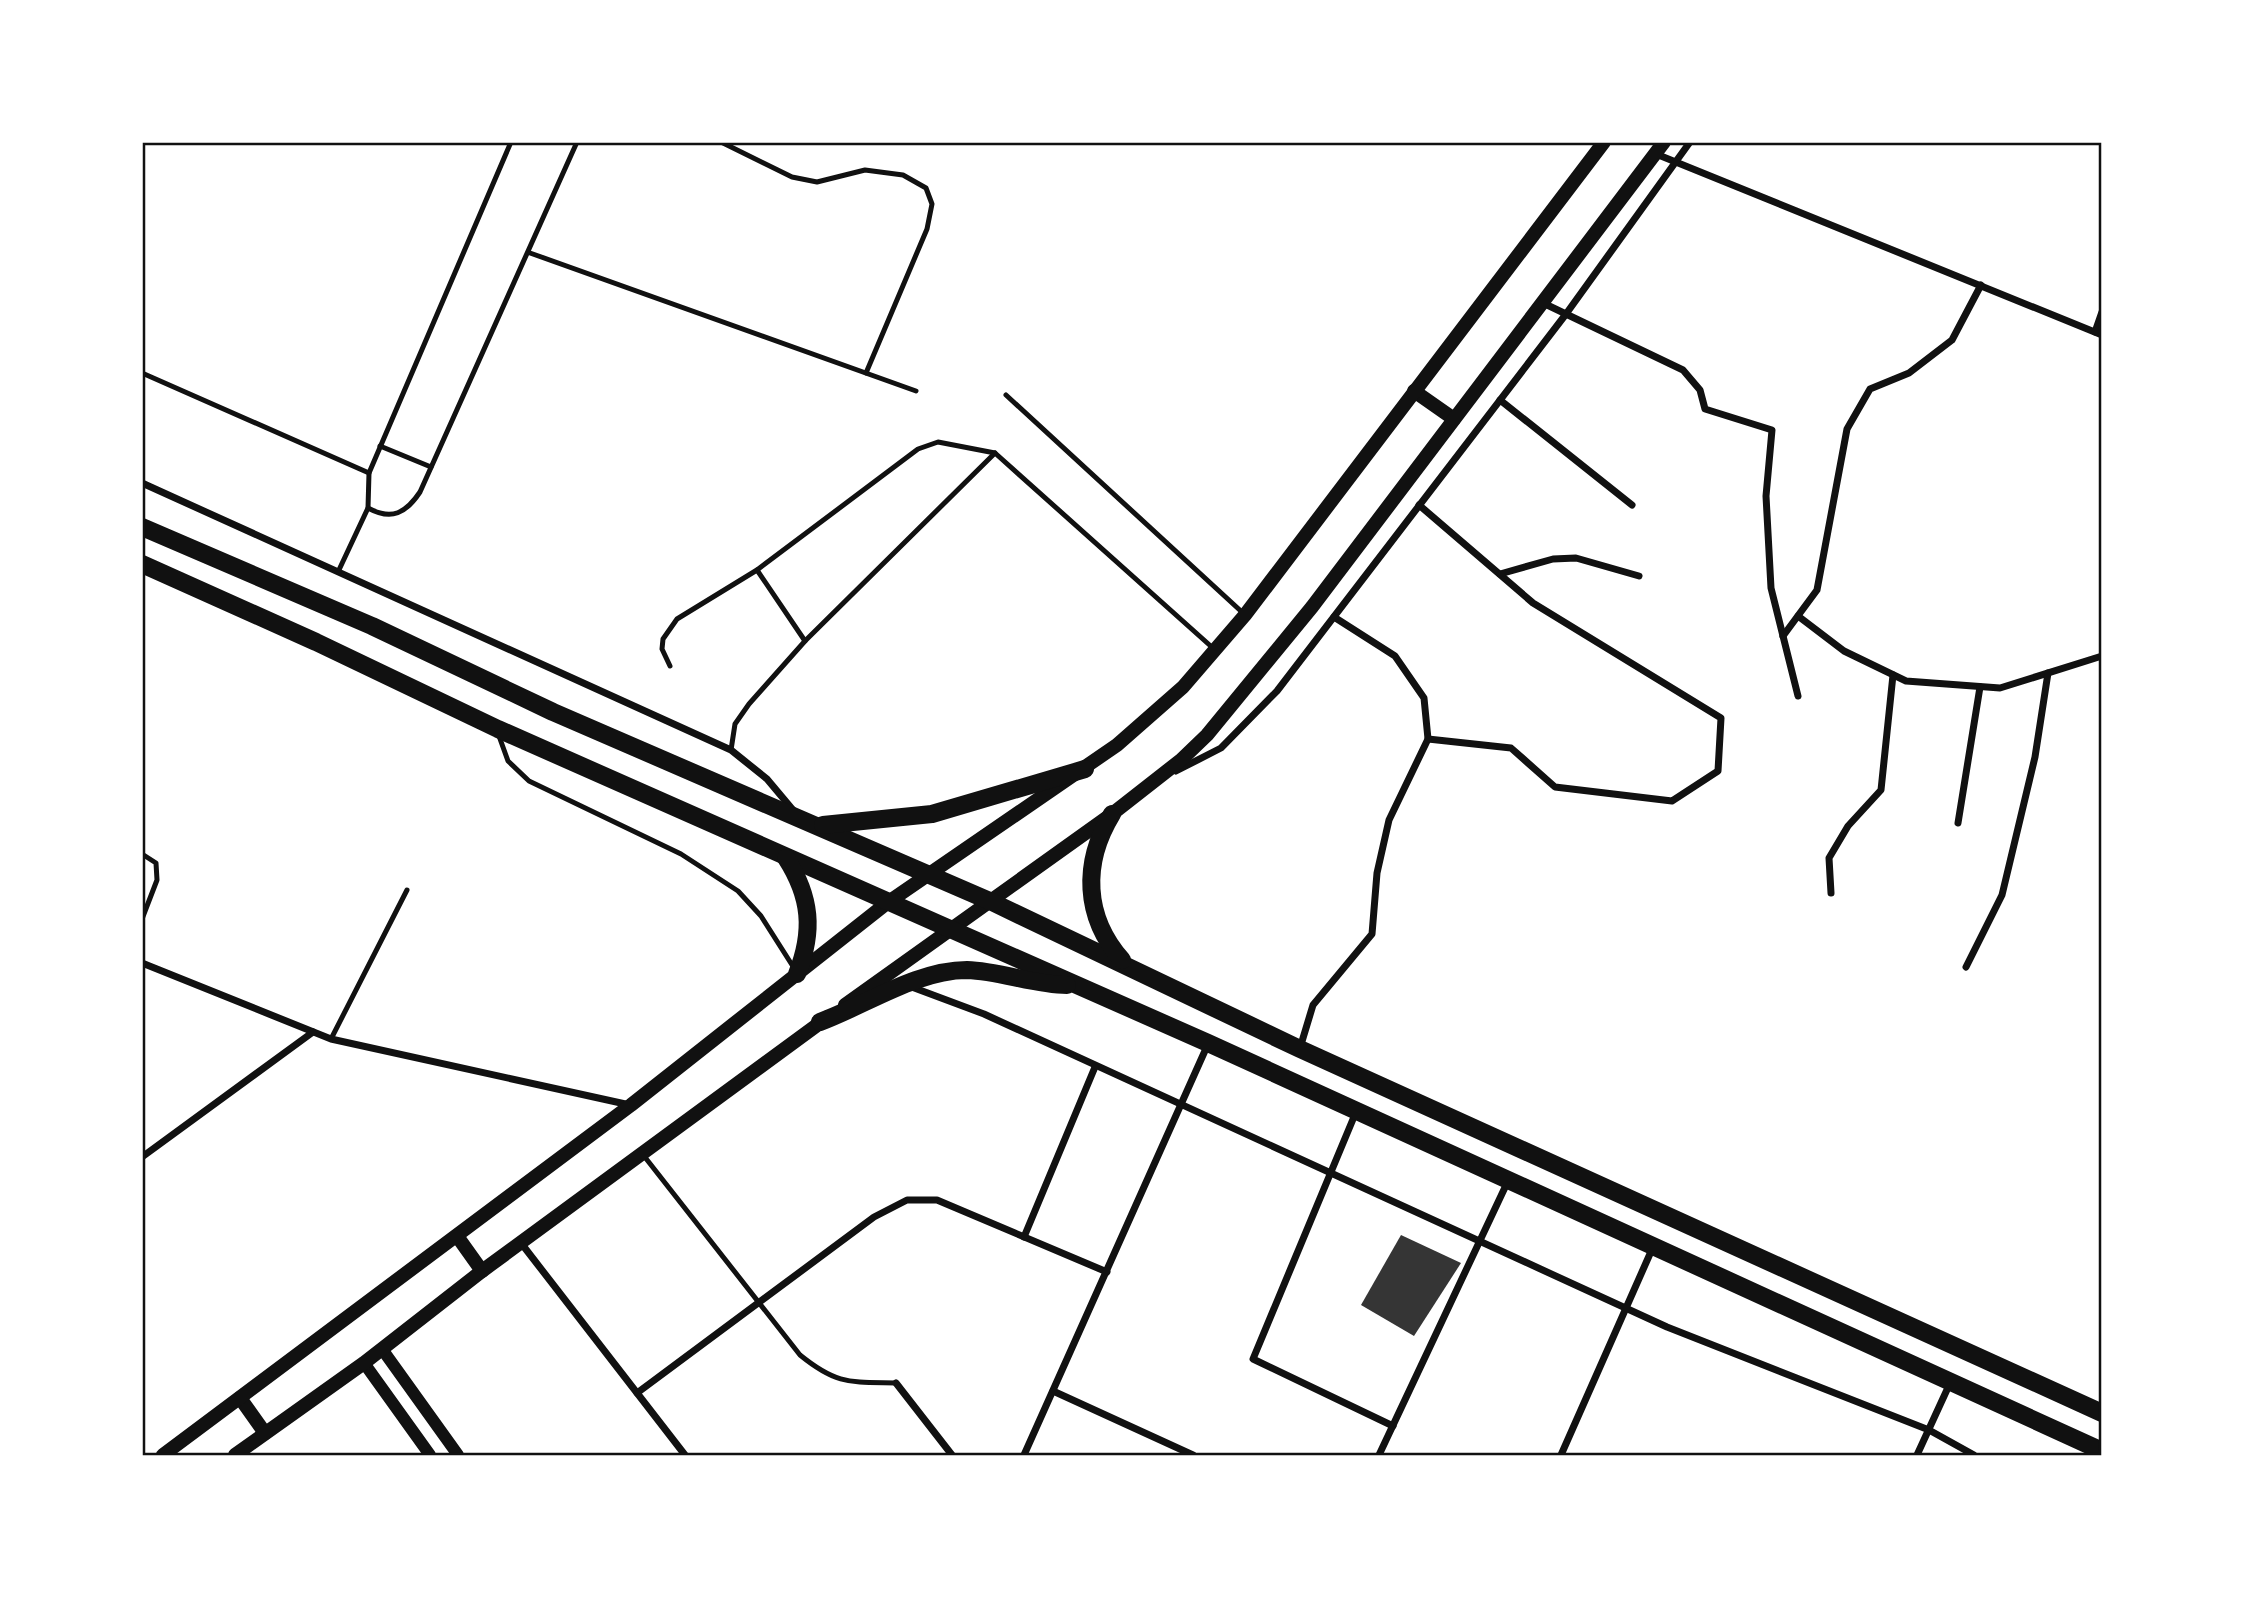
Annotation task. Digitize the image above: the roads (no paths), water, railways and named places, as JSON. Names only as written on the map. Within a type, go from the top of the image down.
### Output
[{"type":"main road","points":[[163,1455],[631,1105],[887,903],[1085,769],[1150,718],[1216,651],[1245,615],[1604,142]]},
{"type":"main road","points":[[235,1455],[364,1363],[482,1271],[820,1023],[1112,814],[1181,760],[1237,702],[1660,148]]},
{"type":"main road","points":[[1414,391],[1454,419]]},
{"type":"main road","points":[[142,527],[372,626],[553,712],[992,902],[1125,963],[1300,1049],[2102,1413]]},
{"type":"main road","points":[[142,564],[316,642],[498,729],[1357,1111],[1951,1381],[2102,1453]]},
{"type":"main road","points":[[818,826],[932,814],[1085,769]]},
{"type":"main road","points":[[1112,814],[1093,855],[1092,900],[1103,934],[1125,963]]},
{"type":"main road","points":[[786,858],[799,879],[807,902],[810,926],[806,951],[797,974]]},
{"type":"main road","points":[[820,1023],[941,973],[963,970],[1003,973],[1045,984],[1076,984]]},
{"type":"main road","points":[[457,1236],[482,1271]]},
{"type":"main road","points":[[240,1398],[265,1433]]},
{"type":"street","points":[[1147,786],[1221,748],[1278,691],[1566,314],[1690,142]]},
{"type":"street","points":[[1660,148],[1676,161],[2099,334],[2102,312]]},
{"type":"street","points":[[1783,636],[1816,590],[1847,429],[1870,389],[1909,373],[1952,341],[1981,285]]},
{"type":"street","points":[[1542,303],[1684,370],[1700,390],[1705,410],[1772,430],[1766,496],[1771,588],[1798,696]]},
{"type":"street","points":[[1500,400],[1632,505]]},
{"type":"street","points":[[142,483],[731,750],[767,779],[801,818]]},
{"type":"street","points":[[1419,505],[1534,603],[1721,718],[1718,771],[1672,801],[1555,788],[1511,748],[1428,739]]},
{"type":"street","points":[[1500,574],[1553,559],[1576,558],[1639,576]]},
{"type":"street","points":[[1798,616],[1844,651],[1906,681],[2000,688],[2102,656]]},
{"type":"street","points":[[1300,1049],[1313,1005],[1372,934],[1377,873],[1389,820],[1428,739],[1424,698],[1395,656],[1334,617]]},
{"type":"street","points":[[1966,968],[2002,895],[2035,757],[2048,673]]},
{"type":"street","points":[[1831,893],[1829,858],[1848,825],[1881,790],[1893,675]]},
{"type":"street","points":[[1958,823],[1980,687]]},
{"type":"street","points":[[142,963],[331,1039],[631,1105]]},
{"type":"street","points":[[907,985],[984,1014],[1627,1308],[1928,1430],[1974,1455]]},
{"type":"street","points":[[142,1157],[313,1032]]},
{"type":"street","points":[[1024,1455],[1208,1044]]},
{"type":"street","points":[[1024,1237],[1095,1067]]},
{"type":"street","points":[[1357,1111],[1253,1359],[1393,1426]]},
{"type":"street","points":[[1379,1455],[1508,1181]]},
{"type":"street","points":[[637,1393],[874,1217],[907,1200],[937,1200],[1107,1272]]},
{"type":"street","points":[[521,1243],[685,1455]]},
{"type":"street","points":[[1561,1455],[1653,1246]]},
{"type":"street","points":[[382,1349],[458,1455]]},
{"type":"street","points":[[364,1363],[430,1455]]},
{"type":"street","points":[[1917,1455],[1951,1381]]},
{"type":"street","points":[[896,1383],[952,1455]]},
{"type":"street","points":[[1053,1391],[1193,1455]]},
{"type":"lane","points":[[338,572],[368,508],[369,473],[511,142]]},
{"type":"lane","points":[[368,508],[380,514],[394,516],[408,509],[431,467],[530,253],[577,142]]},
{"type":"lane","points":[[721,142],[792,177],[817,182],[865,170],[903,175],[926,188],[932,204],[927,229],[866,373]]},
{"type":"lane","points":[[530,253],[916,391]]},
{"type":"lane","points":[[142,373],[369,473]]},
{"type":"lane","points":[[1006,395],[1245,615]]},
{"type":"lane","points":[[670,666],[662,649],[663,639],[677,619],[757,570],[918,449],[938,442],[995,453],[1216,651]]},
{"type":"lane","points":[[380,446],[431,467]]},
{"type":"lane","points":[[731,750],[735,724],[805,641],[995,453]]},
{"type":"lane","points":[[757,570],[805,641]]},
{"type":"lane","points":[[498,729],[508,761],[529,781],[681,854],[738,891],[775,934],[797,974]]},
{"type":"lane","points":[[142,854],[156,863],[157,880],[142,919]]},
{"type":"lane","points":[[331,1039],[407,890]]},
{"type":"lane","points":[[642,1154],[800,1355],[822,1373],[844,1382],[896,1383]]}]
